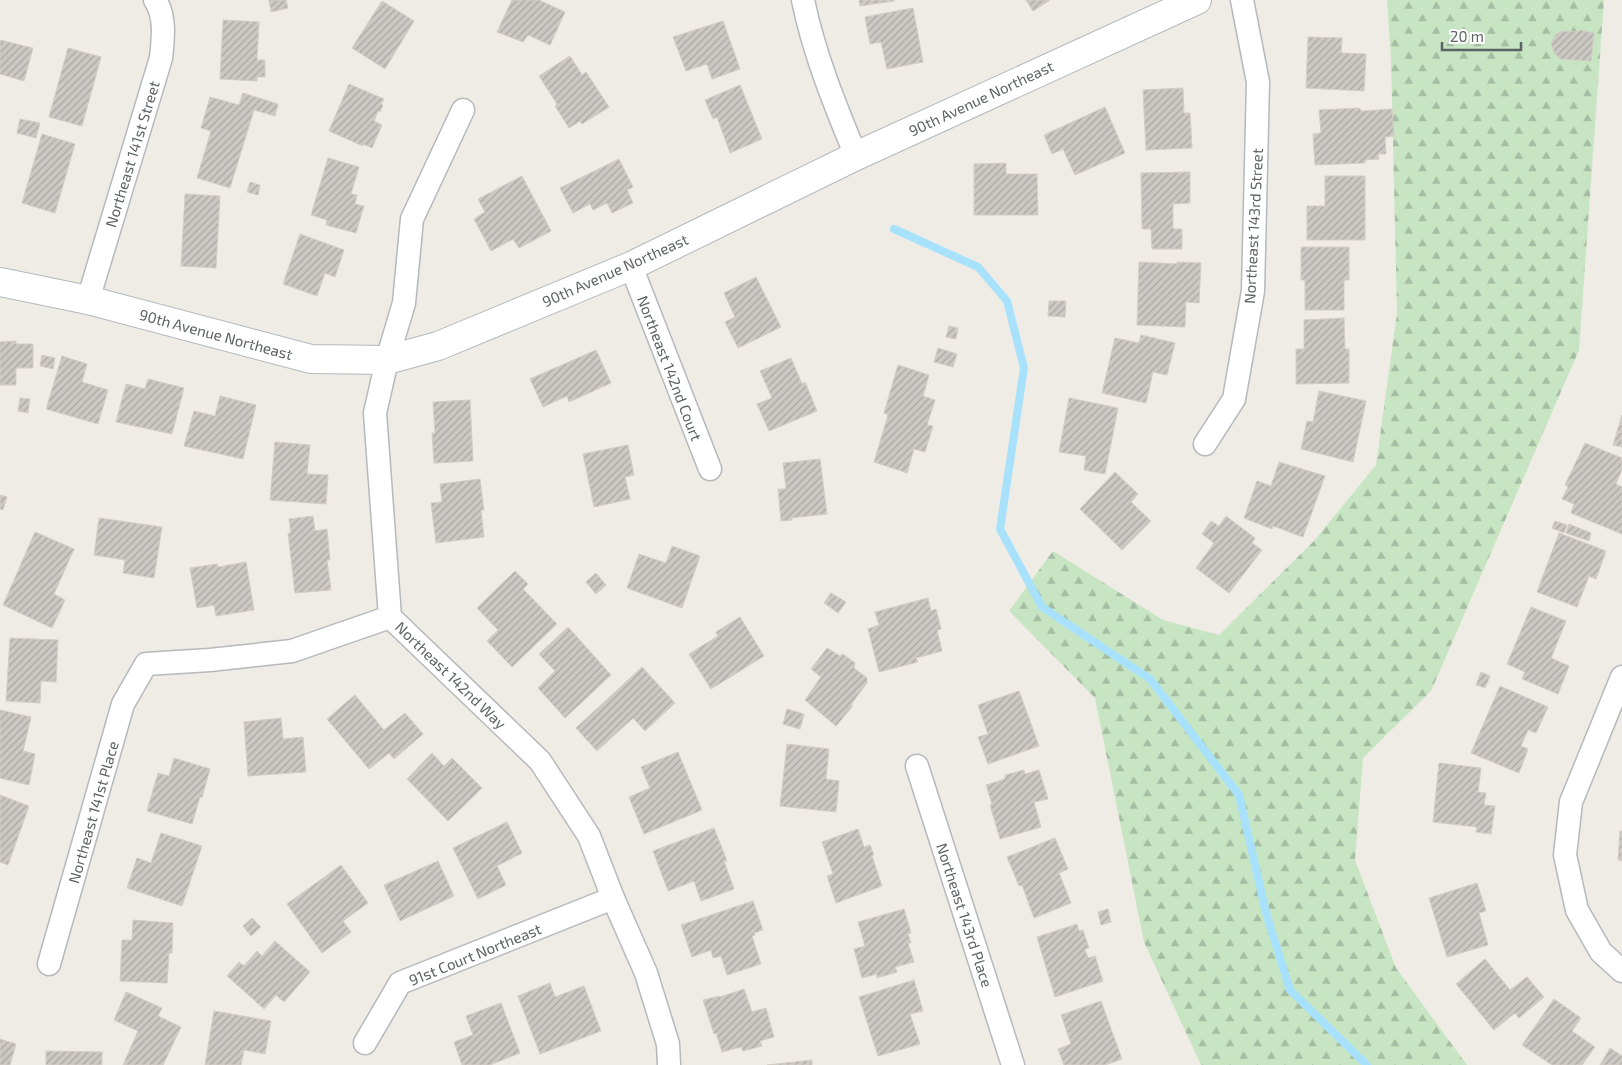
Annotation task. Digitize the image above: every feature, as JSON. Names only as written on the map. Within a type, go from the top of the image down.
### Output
[{"type":"street","points":[[803,0],[829,90],[856,156]]},
{"type":"street","name":"90th Avenue Northeast","points":[[0,282],[88,300],[311,359],[387,360],[438,346],[630,266],[856,156],[1197,0]]},
{"type":"street","name":"Northeast 143rd Street","points":[[1205,444],[1234,399],[1253,291],[1258,82],[1242,0]]},
{"type":"street","name":"Northeast 141st Street","points":[[88,300],[161,58],[163,37],[157,4]]},
{"type":"street","name":"Northeast 142nd Way","points":[[463,110],[412,219],[404,303],[387,360],[375,413],[390,617],[540,761],[589,836],[613,898],[646,973],[668,1044],[669,1065]]},
{"type":"street","name":"Northeast 142nd Court","points":[[630,266],[710,469]]},
{"type":"street","name":"Northeast 141st Place","points":[[49,964],[123,704],[146,664],[210,660],[292,651],[390,617]]},
{"type":"street","points":[[1622,677],[1571,802],[1565,855],[1577,910],[1601,952],[1622,971]]},
{"type":"street","name":"Northeast 143rd Place","points":[[917,766],[1013,1065]]},
{"type":"street","name":"91st Court Northeast","points":[[365,1043],[400,983],[613,898]]},
{"type":"green space","points":[[1387,0],[1604,0],[1579,350],[1431,691],[1363,758],[1355,860],[1396,968],[1467,1065],[1201,1065],[1144,942],[1095,698],[1009,611],[1053,551],[1163,620],[1219,635],[1314,541],[1376,465],[1397,313],[1391,57]]},
{"type":"building","points":[[269,0],[286,0],[288,8],[271,12]]},
{"type":"building","points":[[512,0],[539,0],[565,12],[550,45],[528,35],[523,42],[497,32]]},
{"type":"building","points":[[859,0],[894,0],[894,1],[860,6]]},
{"type":"building","points":[[1026,0],[1050,0],[1033,11]]},
{"type":"building","points":[[382,1],[414,21],[385,69],[352,48]]},
{"type":"building","points":[[913,8],[923,62],[887,69],[881,42],[870,44],[865,17]]},
{"type":"building","points":[[223,20],[259,22],[257,60],[265,60],[265,77],[257,77],[257,81],[220,79]]},
{"type":"building","points":[[723,21],[740,69],[712,79],[707,64],[686,71],[673,37]]},
{"type":"building","points":[[1579,30],[1594,33],[1591,61],[1561,59],[1555,54],[1551,44],[1556,34],[1563,31],[1579,32]]},
{"type":"building","points":[[1308,37],[1342,38],[1341,53],[1366,54],[1364,91],[1306,88]]},
{"type":"building","points":[[0,40],[33,48],[24,81],[0,74]]},
{"type":"building","points":[[68,48],[101,57],[82,126],[49,117]]},
{"type":"building","points":[[570,56],[582,75],[586,72],[609,107],[582,124],[580,121],[569,128],[555,106],[557,104],[539,76]]},
{"type":"building","points":[[349,84],[384,99],[380,112],[378,111],[374,121],[382,125],[372,148],[329,131]]},
{"type":"building","points":[[740,85],[762,139],[730,153],[717,117],[713,119],[705,100]]},
{"type":"building","points":[[1183,88],[1184,113],[1190,113],[1192,148],[1146,150],[1143,90]]},
{"type":"building","points":[[243,93],[278,104],[275,116],[254,110],[230,188],[197,178],[211,131],[201,128],[210,97],[239,105]]},
{"type":"building","points":[[1105,107],[1125,153],[1075,175],[1063,149],[1052,154],[1044,135]]},
{"type":"building","points":[[1359,108],[1362,111],[1392,109],[1394,136],[1385,137],[1386,154],[1378,154],[1379,159],[1365,160],[1365,163],[1315,165],[1313,134],[1321,133],[1319,110]]},
{"type":"building","points":[[20,119],[40,123],[36,138],[17,133]]},
{"type":"building","points":[[42,134],[75,144],[55,213],[22,203]]},
{"type":"building","points":[[328,158],[359,167],[351,194],[357,195],[355,204],[364,206],[356,233],[326,225],[327,220],[311,215]]},
{"type":"building","points":[[619,159],[633,187],[627,190],[633,203],[612,213],[607,203],[593,210],[590,204],[573,213],[560,188]]},
{"type":"building","points":[[1006,163],[1006,174],[1037,174],[1038,215],[974,215],[974,164]]},
{"type":"building","points":[[1190,172],[1190,203],[1173,204],[1173,229],[1182,229],[1182,249],[1152,249],[1151,229],[1142,229],[1141,173]]},
{"type":"building","points":[[522,176],[551,231],[519,248],[513,239],[491,251],[474,219],[485,212],[478,199]]},
{"type":"building","points":[[1325,176],[1365,176],[1365,240],[1307,240],[1307,206],[1325,206]]},
{"type":"building","points":[[250,182],[260,185],[258,195],[247,192]]},
{"type":"building","points":[[185,194],[220,196],[216,268],[181,266]]},
{"type":"building","points":[[300,234],[344,250],[335,277],[325,273],[317,296],[283,284]]},
{"type":"building","points":[[1301,247],[1349,247],[1349,280],[1344,280],[1344,310],[1305,310],[1305,280],[1301,280]]},
{"type":"building","points":[[1139,262],[1201,263],[1199,303],[1186,302],[1185,327],[1137,325]]},
{"type":"building","points":[[756,277],[781,327],[738,348],[725,322],[735,317],[724,293]]},
{"type":"building","points":[[1049,301],[1066,301],[1065,317],[1048,316]]},
{"type":"building","points":[[1344,318],[1345,349],[1349,349],[1349,383],[1296,384],[1296,349],[1304,349],[1304,320]]},
{"type":"building","points":[[949,326],[958,328],[956,339],[946,337]]},
{"type":"building","points":[[1141,335],[1175,343],[1167,375],[1153,372],[1146,403],[1102,393],[1115,338],[1139,343]]},
{"type":"building","points":[[16,341],[16,344],[33,344],[33,368],[16,368],[16,385],[0,385],[0,342]]},
{"type":"building","points":[[938,348],[957,354],[953,367],[934,362]]},
{"type":"building","points":[[596,350],[611,383],[569,402],[567,396],[543,407],[530,379]]},
{"type":"building","points":[[42,355],[55,358],[53,369],[40,366]]},
{"type":"building","points":[[62,356],[87,364],[82,382],[108,390],[98,424],[46,409]]},
{"type":"building","points":[[791,358],[802,384],[805,382],[817,411],[769,431],[757,404],[772,398],[760,371]]},
{"type":"building","points":[[898,365],[929,375],[923,396],[935,400],[927,425],[933,426],[925,452],[914,449],[907,473],[874,462],[888,415],[884,413]]},
{"type":"building","points":[[148,379],[184,388],[172,434],[116,422],[126,384],[145,389]]},
{"type":"building","points":[[1319,391],[1366,401],[1353,462],[1301,449],[1307,421],[1313,422]]},
{"type":"building","points":[[220,396],[256,405],[243,459],[184,446],[194,411],[215,416]]},
{"type":"building","points":[[20,398],[30,399],[28,413],[18,411]]},
{"type":"building","points":[[1069,398],[1118,408],[1105,474],[1084,470],[1086,456],[1059,452]]},
{"type":"building","points":[[470,400],[473,461],[434,463],[432,433],[435,433],[433,402]]},
{"type":"building","points":[[1622,415],[1622,447],[1613,445]]},
{"type":"building","points":[[275,442],[310,445],[307,474],[328,475],[326,504],[270,500]]},
{"type":"building","points":[[1585,443],[1622,458],[1622,469],[1616,484],[1622,487],[1622,534],[1571,513],[1574,504],[1562,499],[1568,487],[1565,485]]},
{"type":"building","points":[[628,445],[634,475],[625,477],[630,499],[594,507],[583,454]]},
{"type":"building","points":[[820,459],[827,514],[781,521],[778,489],[786,489],[783,463]]},
{"type":"building","points":[[1279,462],[1325,476],[1303,537],[1273,526],[1272,529],[1244,518],[1257,481],[1271,486]]},
{"type":"building","points":[[1115,472],[1138,494],[1131,502],[1151,521],[1122,550],[1080,509]]},
{"type":"building","points":[[480,479],[484,510],[481,510],[484,537],[436,543],[431,503],[442,502],[440,484]]},
{"type":"building","points":[[0,495],[7,497],[3,510],[0,509]]},
{"type":"building","points":[[313,516],[315,531],[327,529],[330,560],[327,560],[331,590],[295,593],[288,533],[291,533],[289,519]]},
{"type":"building","points":[[1226,516],[1255,538],[1252,543],[1262,550],[1229,593],[1196,568],[1214,543],[1202,534],[1211,521],[1219,526]]},
{"type":"building","points":[[99,518],[162,527],[154,578],[123,573],[125,560],[94,555]]},
{"type":"building","points":[[1555,521],[1567,525],[1564,533],[1552,528]]},
{"type":"building","points":[[1569,524],[1591,533],[1589,541],[1566,533]]},
{"type":"building","points":[[35,532],[74,549],[54,594],[65,600],[52,628],[3,605]]},
{"type":"building","points":[[1559,533],[1606,551],[1596,579],[1589,576],[1577,607],[1537,592]]},
{"type":"building","points":[[672,546],[700,556],[682,608],[627,588],[639,554],[666,563]]},
{"type":"building","points":[[246,562],[254,610],[216,616],[214,605],[197,608],[190,568],[217,564],[218,567]]},
{"type":"building","points":[[515,571],[528,584],[523,589],[557,624],[512,667],[487,641],[498,630],[477,608]]},
{"type":"building","points":[[596,573],[606,585],[596,594],[586,582]]},
{"type":"building","points":[[831,593],[846,602],[838,613],[824,603]]},
{"type":"building","points":[[928,598],[931,611],[936,609],[941,629],[937,630],[942,651],[916,658],[918,662],[879,672],[868,629],[879,625],[875,612]]},
{"type":"building","points":[[1531,607],[1566,621],[1551,658],[1569,666],[1558,694],[1522,679],[1525,672],[1507,664]]},
{"type":"building","points":[[740,617],[764,656],[711,689],[689,654],[718,636],[716,632]]},
{"type":"building","points":[[568,627],[611,675],[565,718],[538,688],[555,671],[539,654]]},
{"type":"building","points":[[10,638],[58,640],[56,682],[41,681],[40,703],[6,701]]},
{"type":"building","points":[[827,648],[840,656],[843,654],[855,663],[854,668],[867,678],[867,683],[852,703],[852,707],[836,726],[805,700],[821,677],[811,669]]},
{"type":"building","points":[[642,667],[675,703],[645,731],[633,718],[597,751],[576,728]]},
{"type":"building","points":[[1481,672],[1490,676],[1485,688],[1476,685]]},
{"type":"building","points":[[1500,686],[1548,707],[1536,733],[1528,730],[1521,746],[1528,749],[1519,773],[1471,753]]},
{"type":"building","points":[[1019,691],[1039,746],[988,764],[978,737],[988,734],[978,705]]},
{"type":"building","points":[[355,695],[384,730],[405,713],[423,734],[394,759],[389,753],[369,769],[327,719]]},
{"type":"building","points":[[787,709],[804,714],[800,729],[783,724]]},
{"type":"building","points":[[0,710],[31,717],[23,751],[35,754],[29,785],[0,778]]},
{"type":"building","points":[[281,718],[283,739],[303,737],[306,772],[248,776],[244,722]]},
{"type":"building","points":[[787,744],[829,749],[826,779],[839,781],[836,812],[780,806]]},
{"type":"building","points":[[678,752],[702,810],[644,834],[629,797],[650,788],[641,767]]},
{"type":"building","points":[[432,753],[444,766],[452,758],[482,788],[448,821],[407,779]]},
{"type":"building","points":[[174,758],[210,769],[192,824],[147,811],[158,773],[169,776]]},
{"type":"building","points":[[1439,763],[1481,768],[1478,792],[1486,793],[1484,805],[1495,806],[1491,834],[1476,832],[1477,827],[1433,822]]},
{"type":"building","points":[[1024,770],[1025,774],[1039,770],[1048,799],[1034,802],[1041,827],[1000,839],[986,785],[1005,779],[1005,775]]},
{"type":"building","points":[[0,795],[29,806],[8,865],[0,862]]},
{"type":"building","points":[[507,822],[522,853],[497,866],[506,885],[478,899],[453,848]]},
{"type":"building","points":[[714,828],[727,861],[724,861],[734,889],[701,901],[694,881],[668,891],[653,851]]},
{"type":"building","points":[[858,829],[864,847],[870,845],[882,886],[836,903],[827,876],[833,874],[822,842]]},
{"type":"building","points":[[1620,831],[1622,831],[1622,861],[1618,860]]},
{"type":"building","points":[[161,833],[202,846],[182,906],[127,888],[137,858],[151,863]]},
{"type":"building","points":[[1055,838],[1068,869],[1059,873],[1071,903],[1034,918],[1022,885],[1019,886],[1007,857]]},
{"type":"building","points":[[438,861],[454,896],[400,921],[384,885]]},
{"type":"building","points":[[341,865],[368,903],[343,921],[351,932],[322,953],[287,904]]},
{"type":"building","points":[[1477,883],[1486,911],[1479,913],[1488,945],[1447,957],[1429,898]]},
{"type":"building","points":[[753,901],[763,930],[754,933],[755,935],[752,936],[761,964],[727,975],[721,956],[713,958],[711,950],[692,957],[681,925]]},
{"type":"building","points":[[904,909],[911,933],[908,934],[911,943],[908,943],[914,962],[895,967],[897,972],[877,978],[877,974],[862,978],[854,949],[865,946],[858,922]]},
{"type":"building","points":[[1108,909],[1111,922],[1101,925],[1098,912]]},
{"type":"building","points":[[252,918],[261,927],[251,936],[243,926]]},
{"type":"building","points":[[133,920],[173,923],[172,953],[169,953],[167,983],[120,981],[122,940],[132,940]]},
{"type":"building","points":[[1077,924],[1079,931],[1083,930],[1089,948],[1085,949],[1088,958],[1095,956],[1103,981],[1055,997],[1037,937]]},
{"type":"building","points":[[275,941],[310,972],[284,1002],[276,995],[264,1009],[227,976],[239,962],[244,966],[257,951],[262,956]]},
{"type":"building","points":[[1485,959],[1510,990],[1527,977],[1544,997],[1519,1018],[1515,1013],[1494,1030],[1456,984]]},
{"type":"building","points":[[914,980],[923,1011],[910,1014],[920,1044],[878,1056],[859,997]]},
{"type":"building","points":[[550,983],[555,997],[584,986],[601,1031],[540,1054],[518,996]]},
{"type":"building","points":[[744,989],[752,1012],[766,1008],[774,1037],[760,1041],[762,1046],[743,1051],[741,1047],[722,1052],[703,1000],[720,997]]},
{"type":"building","points":[[126,992],[162,1008],[158,1016],[181,1027],[163,1065],[123,1065],[138,1031],[114,1020]]},
{"type":"building","points":[[1554,999],[1581,1018],[1572,1031],[1595,1047],[1582,1065],[1552,1065],[1522,1045]]},
{"type":"building","points":[[1101,1001],[1122,1059],[1105,1065],[1064,1065],[1058,1049],[1071,1044],[1061,1015]]},
{"type":"building","points":[[501,1003],[520,1053],[490,1065],[462,1065],[454,1042],[473,1035],[466,1016]]},
{"type":"building","points":[[214,1011],[271,1021],[265,1054],[244,1050],[241,1065],[205,1065]]},
{"type":"building","points":[[0,1039],[16,1044],[10,1065],[0,1065]]},
{"type":"building","points":[[1610,1048],[1622,1056],[1622,1065],[1600,1065]]},
{"type":"building","points":[[46,1051],[102,1052],[102,1065],[46,1065]]},
{"type":"building","points":[[812,1060],[812,1065],[767,1065]]},
{"type":"waterway","points":[[894,229],[978,267],[1007,301],[1024,368],[1000,529],[1042,607],[1150,679],[1239,795],[1266,913],[1290,990],[1367,1065]]}]
